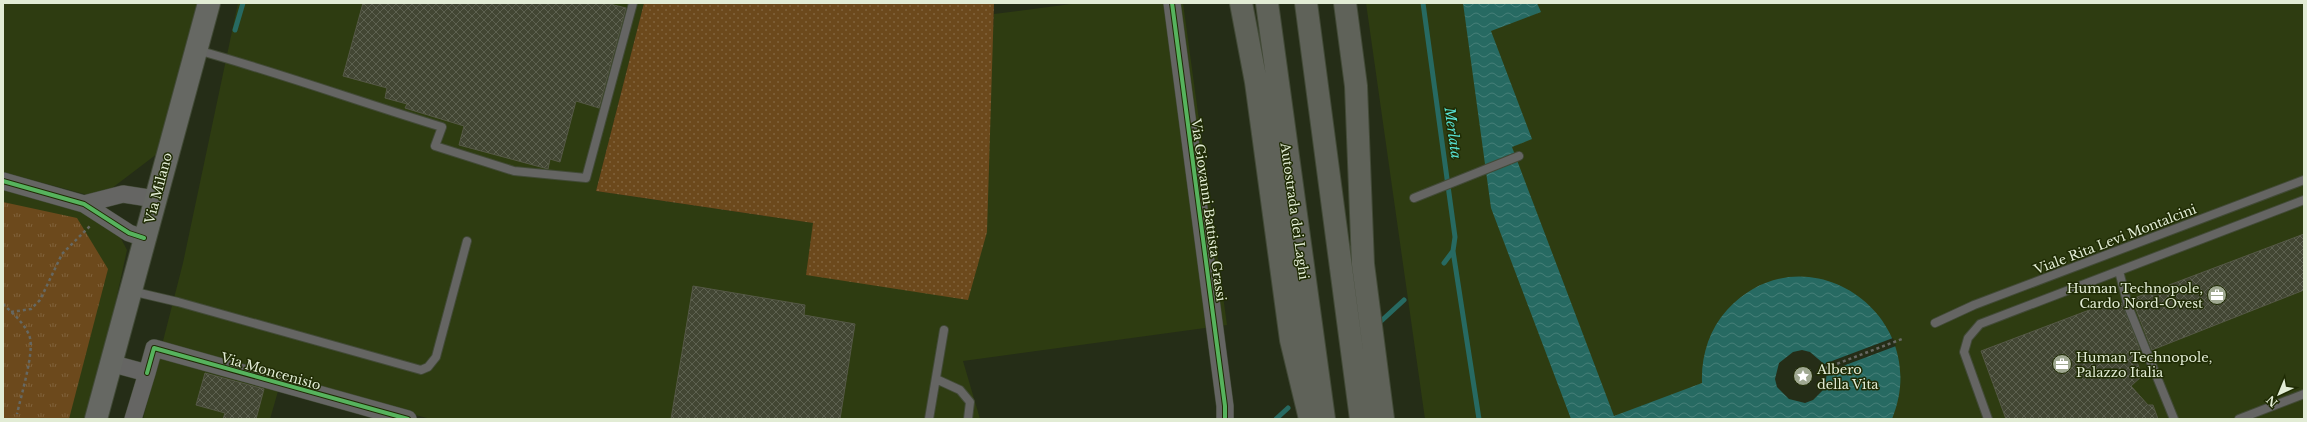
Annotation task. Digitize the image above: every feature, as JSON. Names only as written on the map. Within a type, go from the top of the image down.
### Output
[{"type":"highway","points":[[1241,3],[1256,82],[1291,340],[1310,419]]},
{"type":"highway","name":"Autostrada dei Laghi","points":[[1267,3],[1324,419]]},
{"type":"highway","points":[[1306,3],[1361,419]]},
{"type":"highway","points":[[1345,3],[1356,86],[1363,264],[1383,419]]},
{"type":"main road","name":"Via Milano","points":[[96,419],[209,3]]},
{"type":"street","name":"Via Giovanni Battista Grassi","points":[[1172,3],[1225,406],[1225,419]]},
{"type":"street","points":[[3,181],[84,204],[129,232],[144,238]]},
{"type":"street","points":[[84,204],[123,194],[155,199]]},
{"type":"street","name":"Via Moncenisio","points":[[147,373],[154,348],[408,419]]},
{"type":"street","points":[[110,364],[147,373],[133,419]]},
{"type":"lane","points":[[196,50],[311,83],[366,104],[442,127],[435,146],[514,172],[586,178],[633,3]]},
{"type":"lane","points":[[1414,198],[1519,156]]},
{"type":"lane","name":"Viale Rita Levi Montalcini","points":[[1935,323],[1974,305],[2304,180]]},
{"type":"lane","points":[[1988,419],[1965,357],[1966,343],[1974,330],[1990,319],[2304,200]]},
{"type":"lane","points":[[130,291],[178,302],[421,370],[428,367],[436,357],[468,241]]},
{"type":"lane","points":[[2119,271],[2128,306],[2174,419]]},
{"type":"lane","points":[[929,419],[944,330]]},
{"type":"lane","points":[[936,379],[960,390],[970,402],[968,419]]},
{"type":"lane","points":[[2239,419],[2304,394]]},
{"type":"path","points":[[11,312],[31,308],[40,300],[62,254],[91,225]]},
{"type":"path","points":[[3,304],[24,326],[30,338],[29,360],[17,414]]},
{"type":"path","points":[[1826,368],[1902,339]]},
{"type":"shaded area","points":[[3,3],[208,3],[170,144],[99,198],[3,172]]},
{"type":"shaded area","points":[[238,3],[644,3],[596,191],[814,223],[806,275],[991,58],[994,14],[1079,3],[1183,3],[1227,325],[963,361],[980,419],[431,419],[281,381],[270,419],[143,419],[183,263]]},
{"type":"shaded area","points":[[1366,3],[2304,3],[2304,419],[1425,419]]},
{"type":"shaded area","points":[[3,178],[115,227],[127,250],[90,419],[3,419]]},
{"type":"green space","points":[[644,3],[994,3],[987,232],[968,300],[806,275],[813,223],[596,191]]},
{"type":"green space","points":[[3,202],[77,218],[108,269],[69,419],[3,419]]},
{"type":"water","points":[[1463,3],[1537,3],[1541,12],[1491,31],[1532,139],[1512,147],[1614,416],[1702,383],[1703,363],[1707,344],[1715,326],[1727,310],[1758,286],[1791,277],[1824,280],[1854,294],[1879,316],[1895,346],[1900,381],[1892,419],[1571,419],[1491,208]]},
{"type":"pier","points":[[1893,338],[1896,346],[1827,372],[1825,388],[1813,400],[1805,403],[1789,399],[1777,387],[1775,379],[1779,363],[1793,352],[1802,350],[1810,352],[1824,364]]},
{"type":"building","points":[[363,3],[606,3],[626,8],[599,108],[576,101],[560,162],[550,159],[548,169],[459,145],[464,126],[405,108],[407,104],[385,98],[387,88],[343,76]]},
{"type":"building","name":"Human Technopole, Cardo Nord-Ovest","points":[[2304,234],[2304,290],[2152,350],[2132,299]]},
{"type":"building","points":[[693,286],[805,305],[804,315],[855,324],[840,419],[671,419]]},
{"type":"building","name":"Human Technopole, Palazzo Italia","points":[[2113,301],[2115,306],[2122,303],[2141,353],[2135,356],[2142,376],[2131,386],[2148,405],[2153,405],[2158,419],[2006,419],[1981,351]]},
{"type":"building","points":[[205,373],[264,389],[256,419],[223,419],[225,413],[196,405]]},
{"type":"waterway","points":[[235,30],[243,3]]},
{"type":"waterway","name":"Merlata","points":[[1423,3],[1455,237],[1453,251],[1444,263]]},
{"type":"waterway","points":[[1453,251],[1479,419]]},
{"type":"waterway","name":"Merlata","points":[[1379,323],[1404,300]]},
{"type":"waterway","name":"Merlata","points":[[1276,419],[1288,408]]},
{"type":"cycle path","points":[[1172,3],[1225,406],[1225,419]]},
{"type":"cycle path","points":[[3,181],[84,204],[129,233],[144,238]]},
{"type":"cycle path","points":[[147,373],[154,348],[408,419]]},
{"type":"place","name":"Human Technopole, Cardo Nord-Ovest","points":[[2217,295]]},
{"type":"place","name":"Human Technopole, Palazzo Italia","points":[[2062,364]]},
{"type":"place","name":"Albero della Vita","points":[[1803,376]]}]
